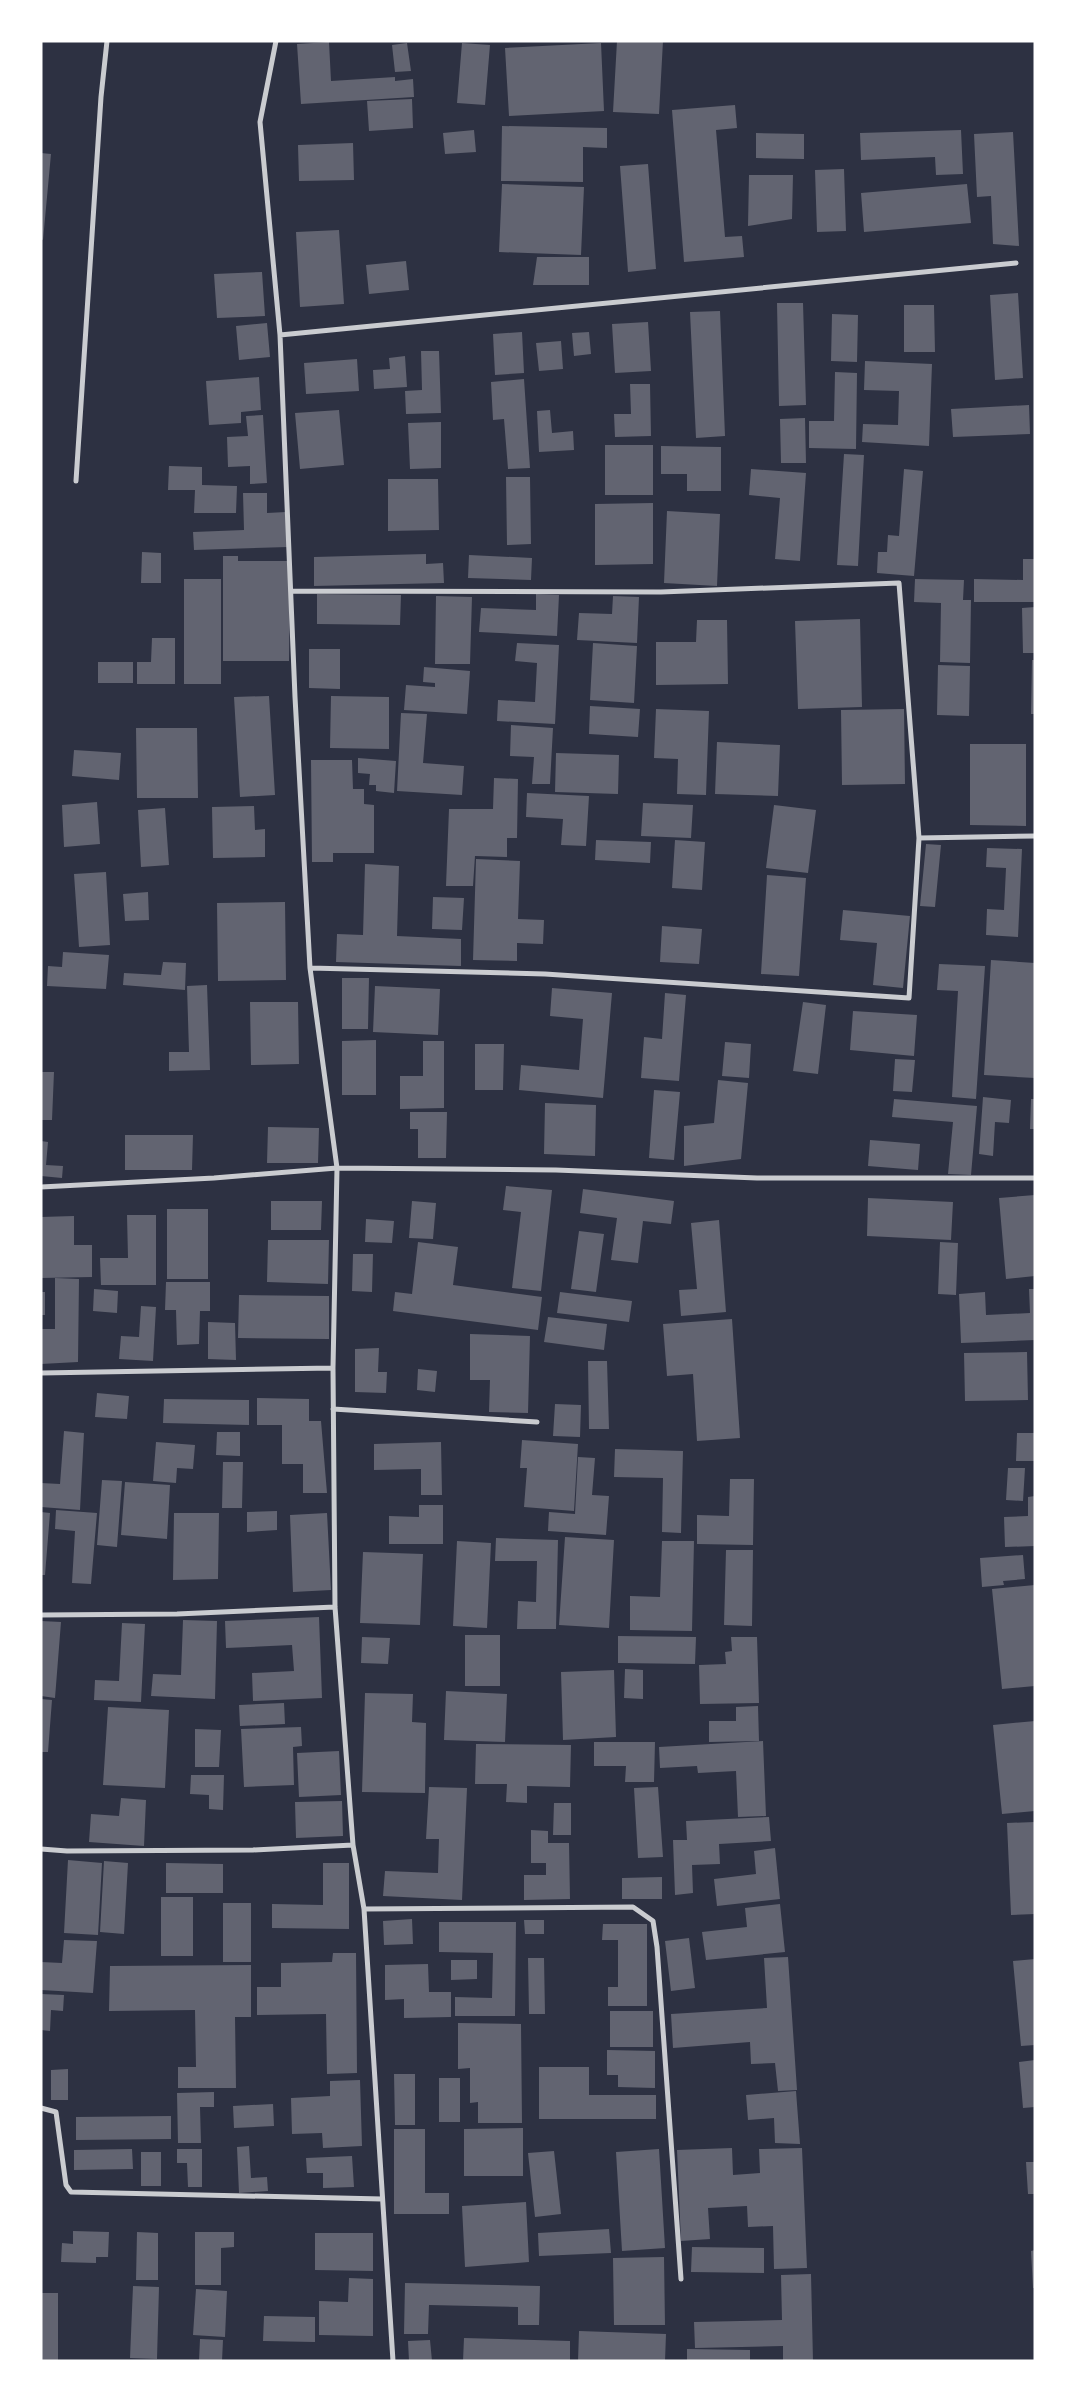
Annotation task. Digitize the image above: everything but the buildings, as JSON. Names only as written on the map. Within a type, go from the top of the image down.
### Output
[{"type":"street","points":[[76,480],[101,97],[107,41]]},
{"type":"street","points":[[276,41],[260,122],[280,335],[295,697],[310,968],[337,1168],[333,1368],[335,1607],[353,1845],[364,1909],[394,2361]]},
{"type":"street","points":[[280,335],[1016,263]]},
{"type":"street","points":[[292,591],[661,592],[898,583],[919,838],[909,998],[545,974],[310,968]]},
{"type":"street","points":[[919,838],[1035,836]]},
{"type":"street","points":[[41,1187],[214,1178],[337,1168],[556,1170],[758,1178],[1035,1178]]},
{"type":"street","points":[[41,1373],[333,1368]]},
{"type":"street","points":[[334,1409],[536,1422]]},
{"type":"street","points":[[41,1615],[177,1614],[335,1607]]},
{"type":"street","points":[[41,1849],[67,1851],[253,1850],[353,1845]]},
{"type":"street","points":[[364,1909],[633,1907],[653,1921],[658,1957],[681,2279]]},
{"type":"street","points":[[41,2108],[56,2112],[66,2185],[71,2192],[382,2199]]}]
